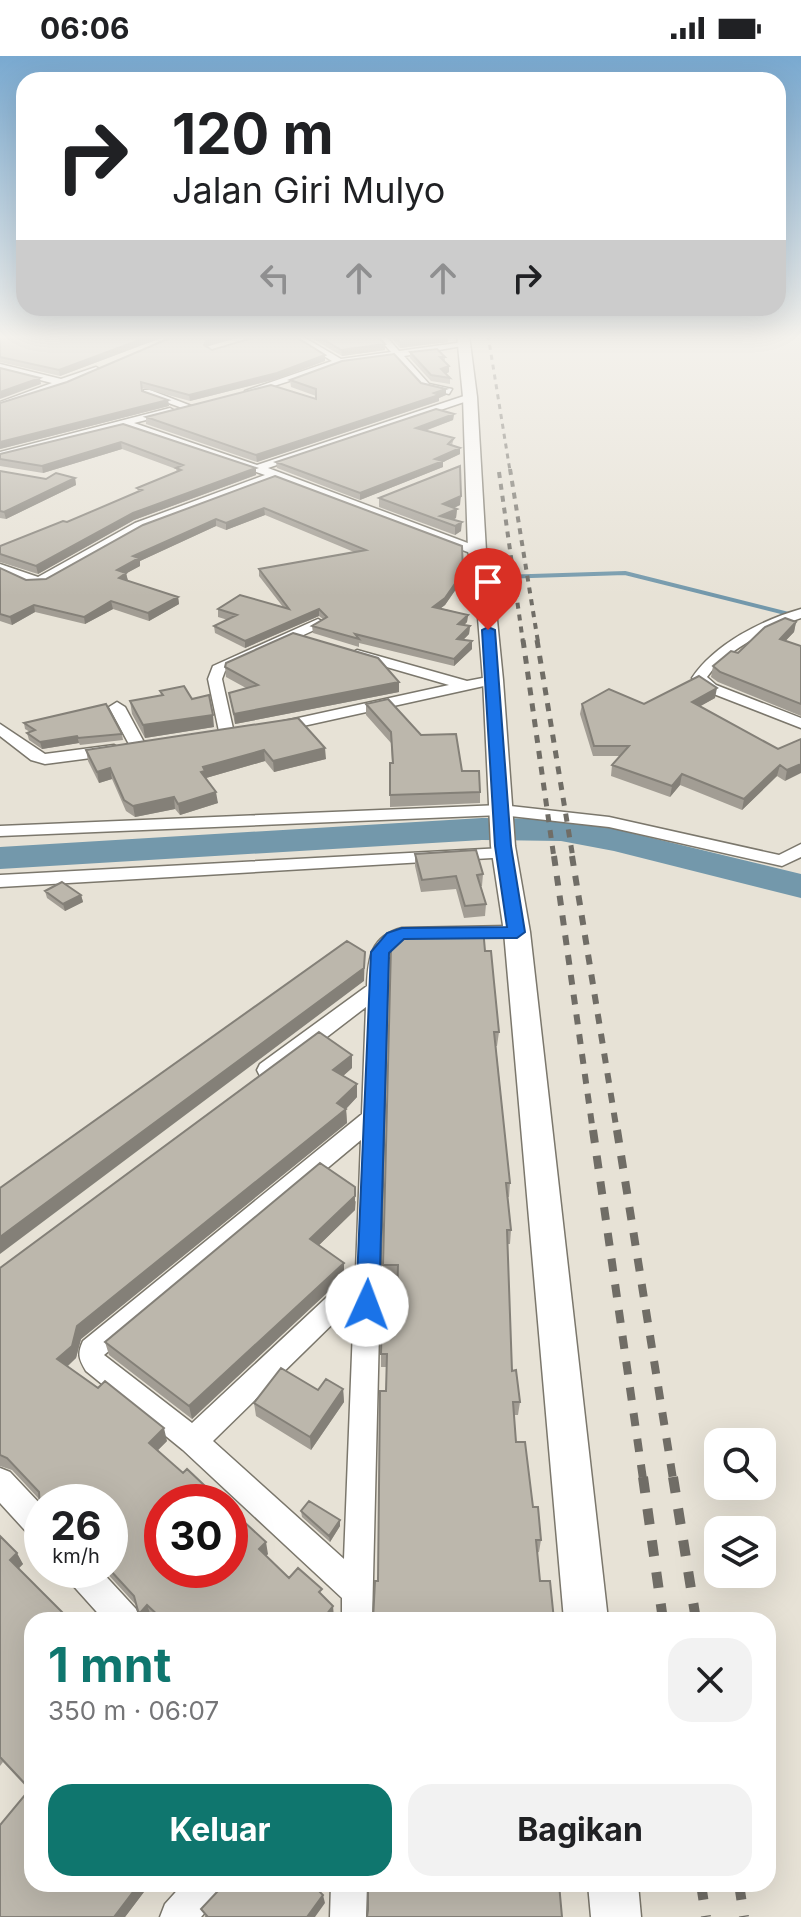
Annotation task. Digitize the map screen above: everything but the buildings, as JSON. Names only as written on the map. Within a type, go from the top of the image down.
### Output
[{"type":"main road","points":[[468,422],[466,464],[483,576],[502,831],[517,932],[585,1612]]},
{"type":"main road","points":[[614,1892],[616,1917]]},
{"type":"street","points":[[0,455],[128,422]]},
{"type":"street","points":[[258,468],[392,422]]},
{"type":"street","points":[[123,423],[258,468],[477,551]]},
{"type":"street","points":[[0,568],[29,581],[41,581],[139,526],[275,475]]},
{"type":"street","points":[[361,507],[375,501]]},
{"type":"street","points":[[795,615],[710,663],[699,678],[711,688],[801,723]]},
{"type":"street","points":[[318,623],[216,671],[215,679],[234,732],[493,680]]},
{"type":"street","points":[[292,635],[320,643]]},
{"type":"street","points":[[348,652],[462,685]]},
{"type":"street","points":[[0,729],[37,757],[45,759],[145,745],[117,707]]},
{"type":"street","points":[[0,881],[609,822],[782,861],[801,849]]},
{"type":"street","points":[[0,831],[502,831]]},
{"type":"street","points":[[357,1612],[378,958],[393,937],[412,933],[517,932]]},
{"type":"street","points":[[251,1082],[377,989]]},
{"type":"street","points":[[358,1592],[193,1441],[95,1363],[91,1356],[92,1349],[373,1117]]},
{"type":"street","points":[[193,1441],[368,1274]]},
{"type":"street","points":[[0,1482],[24,1508]]},
{"type":"street","points":[[96,1588],[118,1612]]},
{"type":"street","points":[[178,1917],[199,1892]]},
{"type":"street","points":[[348,1917],[349,1892]]},
{"type":"waterway","points":[[456,573],[504,577],[625,573],[801,617]]},
{"type":"waterway","points":[[0,858],[482,829],[561,830],[615,840],[801,886]]},
{"type":"railway","points":[[502,422],[510,471]]},
{"type":"railway","points":[[510,469],[538,642]]},
{"type":"railway","points":[[499,472],[523,642]]},
{"type":"railway","points":[[523,640],[554,858]]},
{"type":"railway","points":[[537,640],[573,858]]},
{"type":"railway","points":[[554,856],[593,1132]]},
{"type":"railway","points":[[572,856],[617,1132]]},
{"type":"railway","points":[[593,1130],[643,1479]]},
{"type":"railway","points":[[617,1130],[673,1479]]},
{"type":"railway","points":[[643,1477],[662,1612]]},
{"type":"railway","points":[[673,1477],[695,1612]]},
{"type":"railway","points":[[702,1892],[706,1917]]},
{"type":"railway","points":[[740,1892],[744,1917]]},
{"type":"route","points":[[367,1305],[380,952],[393,937],[402,934],[517,932],[503,846],[488,630]]}]
